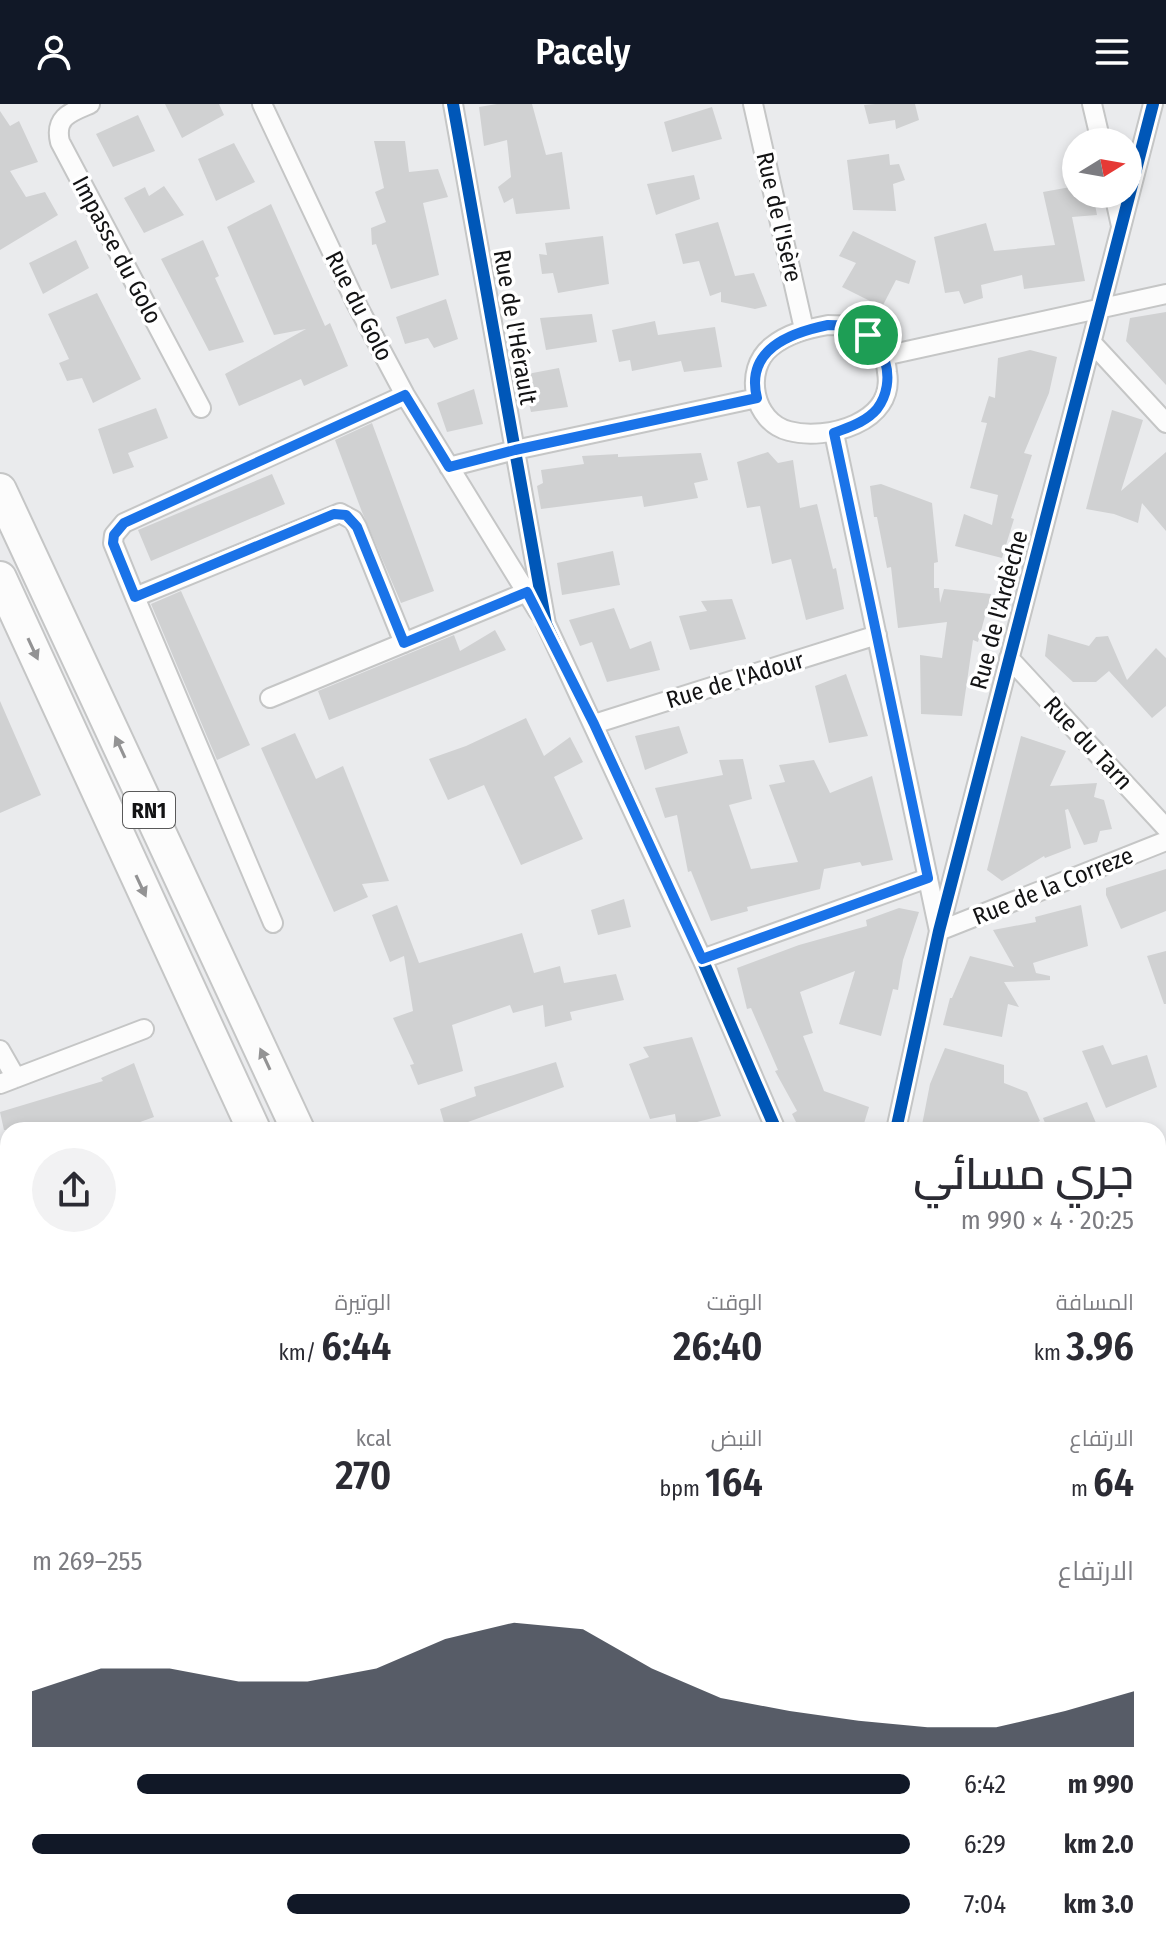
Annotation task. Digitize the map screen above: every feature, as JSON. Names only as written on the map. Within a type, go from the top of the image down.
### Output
[{"type":"highway","name":"RN1","points":[[0,490],[294,1122]]},
{"type":"highway","name":"RN1","points":[[0,578],[250,1122]]},
{"type":"street","name":"Impasse du Golo","points":[[90,104],[62,117],[59,124],[60,142],[201,408]]},
{"type":"street","name":"Rue du Golo","points":[[262,104],[356,303],[405,395],[546,624]]},
{"type":"street","name":"Rue de l'Hérault","points":[[453,104],[546,624],[702,959],[773,1122]]},
{"type":"street","name":"Rue de l'Isère","points":[[753,104],[804,329]]},
{"type":"street","points":[[1092,104],[1098,128]]},
{"type":"street","name":"Rue de l'Ardèche","points":[[898,1122],[939,931],[1153,104]]},
{"type":"street","points":[[1117,208],[1122,228]]},
{"type":"street","points":[[884,356],[1166,294]]},
{"type":"street","points":[[828,325],[851,326],[868,335],[884,356],[888,378],[885,394],[876,410],[859,423],[834,433],[805,434],[784,430],[764,413],[757,398],[758,366],[769,349],[804,329],[828,325]]},
{"type":"street","points":[[1093,344],[1166,423]]},
{"type":"street","points":[[273,923],[135,597],[113,543],[114,535],[124,523],[405,395]]},
{"type":"street","points":[[449,467],[757,398]]},
{"type":"street","points":[[834,433],[939,931]]},
{"type":"street","points":[[135,597],[340,513],[353,520],[357,527],[404,643]]},
{"type":"street","points":[[270,698],[527,592]]},
{"type":"street","name":"Rue de l'Adour","points":[[594,724],[877,635]]},
{"type":"street","name":"Rue du Tarn","points":[[1009,658],[1166,828]]},
{"type":"street","name":"Rue de la Correze","points":[[939,931],[1166,841]]},
{"type":"street","points":[[702,959],[928,878]]},
{"type":"street","points":[[0,1050],[8,1081],[144,1029]]},
{"type":"building","points":[[165,104],[219,104],[224,115],[182,138]]},
{"type":"building","points":[[532,104],[546,155],[562,152],[570,209],[516,214],[513,198],[504,203],[498,187],[511,177],[507,140],[484,146],[479,107]]},
{"type":"building","points":[[915,104],[919,120],[896,129],[895,120],[869,124],[864,105]]},
{"type":"building","points":[[712,107],[722,139],[672,152],[664,122]]},
{"type":"building","points":[[0,111],[10,126],[19,121],[38,162],[10,171],[26,197],[45,192],[58,215],[0,250]]},
{"type":"building","points":[[138,115],[155,151],[113,167],[96,134]]},
{"type":"building","points":[[374,141],[405,141],[409,172],[438,169],[448,197],[423,203],[439,275],[391,289],[376,244],[372,245],[371,228],[386,222],[375,192],[384,188]]},
{"type":"building","points":[[234,143],[255,182],[216,201],[198,159]]},
{"type":"building","points":[[889,154],[890,165],[899,164],[905,180],[893,184],[896,211],[853,210],[847,160]]},
{"type":"building","points":[[694,175],[700,199],[656,215],[647,184]]},
{"type":"building","points":[[164,186],[184,215],[144,233],[124,198],[145,187],[149,196]]},
{"type":"building","points":[[1062,189],[1062,208],[1096,208],[1097,215],[1072,217],[1085,281],[1024,289],[1022,275],[981,285],[983,298],[964,304],[959,291],[945,293],[934,237],[986,223],[994,251],[1055,245],[1043,192]]},
{"type":"building","points":[[271,204],[325,326],[330,323],[348,366],[304,386],[301,379],[239,406],[225,374],[306,329],[274,335],[227,227]]},
{"type":"building","points":[[718,222],[735,276],[754,273],[767,306],[755,309],[721,302],[721,292],[710,296],[699,261],[683,264],[675,234]]},
{"type":"building","points":[[853,231],[916,261],[909,284],[896,280],[882,307],[842,287],[856,263],[839,256]]},
{"type":"building","points":[[603,236],[609,284],[558,293],[553,273],[542,274],[539,254],[547,255],[545,243]]},
{"type":"building","points":[[76,240],[89,268],[43,294],[29,263]]},
{"type":"building","points":[[203,240],[219,276],[215,278],[244,342],[209,351],[161,259]]},
{"type":"building","points":[[97,293],[141,379],[93,403],[82,378],[67,381],[59,363],[69,359],[48,314]]},
{"type":"building","points":[[446,299],[458,339],[434,348],[428,338],[405,344],[396,317]]},
{"type":"building","points":[[1166,312],[1166,385],[1126,341],[1130,318]]},
{"type":"building","points":[[592,314],[597,342],[546,350],[540,318]]},
{"type":"building","points":[[655,321],[658,335],[715,327],[722,367],[684,372],[681,361],[632,371],[630,360],[619,362],[612,330]]},
{"type":"building","points":[[1030,350],[1057,357],[1049,393],[1024,453],[1032,455],[1011,518],[1014,519],[1002,558],[955,546],[964,514],[992,525],[998,495],[970,488],[987,423],[981,422],[989,396],[995,398],[998,358]]},
{"type":"building","points":[[559,368],[568,407],[531,412],[522,375]]},
{"type":"building","points":[[474,389],[483,424],[447,432],[437,403]]},
{"type":"building","points":[[156,408],[168,438],[128,453],[134,467],[113,474],[98,429]]},
{"type":"building","points":[[1112,410],[1143,420],[1121,491],[1166,452],[1166,531],[1142,503],[1138,523],[1114,514],[1086,509]]},
{"type":"building","points":[[372,423],[434,591],[401,603],[335,440]]},
{"type":"building","points":[[768,452],[778,463],[793,460],[800,508],[817,504],[833,569],[836,568],[844,609],[806,620],[791,559],[772,564],[760,506],[747,508],[737,462]]},
{"type":"building","points":[[701,453],[708,480],[694,483],[698,498],[644,507],[642,496],[541,509],[537,486],[543,483],[541,470],[584,464],[582,456]]},
{"type":"building","points":[[272,474],[285,504],[151,561],[138,530]]},
{"type":"building","points":[[881,484],[932,503],[938,562],[934,563],[934,588],[939,588],[940,603],[944,589],[991,594],[978,642],[973,640],[962,716],[921,714],[920,655],[942,658],[947,622],[898,628],[891,567],[887,568],[870,486]]},
{"type":"building","points":[[613,551],[620,585],[562,595],[557,563]]},
{"type":"building","points":[[181,591],[250,745],[217,760],[151,604]]},
{"type":"building","points":[[732,599],[746,639],[690,650],[679,616],[707,611],[701,601]]},
{"type":"building","points":[[614,608],[630,649],[651,641],[660,670],[607,682],[592,642],[580,646],[569,620]]},
{"type":"building","points":[[495,630],[506,650],[329,720],[318,691],[454,635],[460,651]]},
{"type":"building","points":[[1048,634],[1089,646],[1096,637],[1108,636],[1127,680],[1156,648],[1166,658],[1166,706],[1152,718],[1109,671],[1096,682],[1073,682],[1045,656]]},
{"type":"building","points":[[846,674],[868,736],[829,743],[815,686]]},
{"type":"building","points":[[0,701],[41,795],[0,813]]},
{"type":"building","points":[[526,718],[544,756],[570,737],[583,762],[554,777],[583,839],[521,865],[484,785],[448,800],[429,759],[466,746]]},
{"type":"building","points":[[679,726],[688,753],[645,770],[635,736]]},
{"type":"building","points":[[295,733],[316,779],[343,766],[389,881],[362,884],[368,897],[334,912],[261,748]]},
{"type":"building","points":[[1021,736],[1066,751],[1050,786],[1097,783],[1094,797],[1104,800],[1112,829],[1100,831],[1097,842],[1084,845],[1068,809],[1065,810],[1071,848],[1044,856],[1002,881],[987,870]]},
{"type":"building","points":[[743,759],[752,799],[729,805],[751,869],[798,862],[769,785],[785,782],[779,765],[814,760],[830,793],[872,776],[893,860],[824,869],[820,889],[747,907],[748,911],[711,921],[691,871],[688,872],[677,815],[665,818],[655,788],[723,775],[719,760]]},
{"type":"building","points":[[1166,869],[1166,911],[1121,929],[1106,895],[1106,888]]},
{"type":"building","points":[[624,899],[631,927],[598,935],[591,910]]},
{"type":"building","points":[[397,905],[419,963],[522,933],[534,973],[560,966],[564,983],[616,974],[624,1000],[570,1012],[572,1020],[545,1027],[543,1005],[513,1013],[510,1005],[452,1025],[463,1071],[418,1085],[410,1065],[414,1064],[393,1018],[413,1011],[404,956],[390,962],[372,915]]},
{"type":"building","points":[[1081,905],[1088,946],[1033,963],[1036,973],[1050,976],[1050,980],[1004,982],[1019,1007],[1008,1004],[1002,1037],[943,1025],[950,998],[970,956],[1014,967],[993,930],[1036,922],[1035,917]]},
{"type":"building","points":[[899,908],[919,912],[903,960],[898,990],[893,989],[881,1036],[839,1024],[855,971],[800,992],[813,1033],[803,1036],[824,1091],[869,1107],[864,1122],[796,1122],[792,1114],[797,1111],[775,1071],[778,1070],[751,1008],[747,1009],[737,968],[799,945],[867,926],[866,920]]},
{"type":"building","points":[[1166,951],[1166,1004],[1164,1004],[1147,956]]},
{"type":"building","points":[[692,1037],[721,1116],[697,1122],[676,1122],[675,1114],[650,1119],[629,1064],[649,1057],[643,1047]]},
{"type":"building","points":[[1103,1045],[1112,1065],[1147,1055],[1157,1087],[1106,1108],[1082,1051]]},
{"type":"building","points":[[945,1048],[1004,1065],[1004,1083],[1027,1092],[1040,1121],[923,1122],[930,1084]]},
{"type":"building","points":[[556,1062],[564,1087],[468,1122],[444,1122],[440,1109],[476,1096],[474,1087]]},
{"type":"building","points":[[134,1063],[154,1117],[140,1122],[2,1122],[0,1112],[103,1081],[101,1078]]},
{"type":"building","points":[[1087,1102],[1096,1122],[1045,1122],[1043,1118]]},
{"type":"cycle path","points":[[453,104],[546,624],[702,959],[773,1122]]},
{"type":"cycle path","points":[[898,1122],[939,931],[1153,104]]},
{"type":"route","points":[[828,325],[851,326],[868,335],[884,356],[888,378],[885,394],[876,410],[859,423],[834,433],[928,878],[702,959],[594,724],[546,624],[527,592],[404,643],[357,527],[346,515],[334,514],[135,597],[113,543],[114,535],[124,523],[405,395],[449,467],[757,398],[755,378],[758,366],[769,349],[787,337],[804,329],[828,325]]}]
